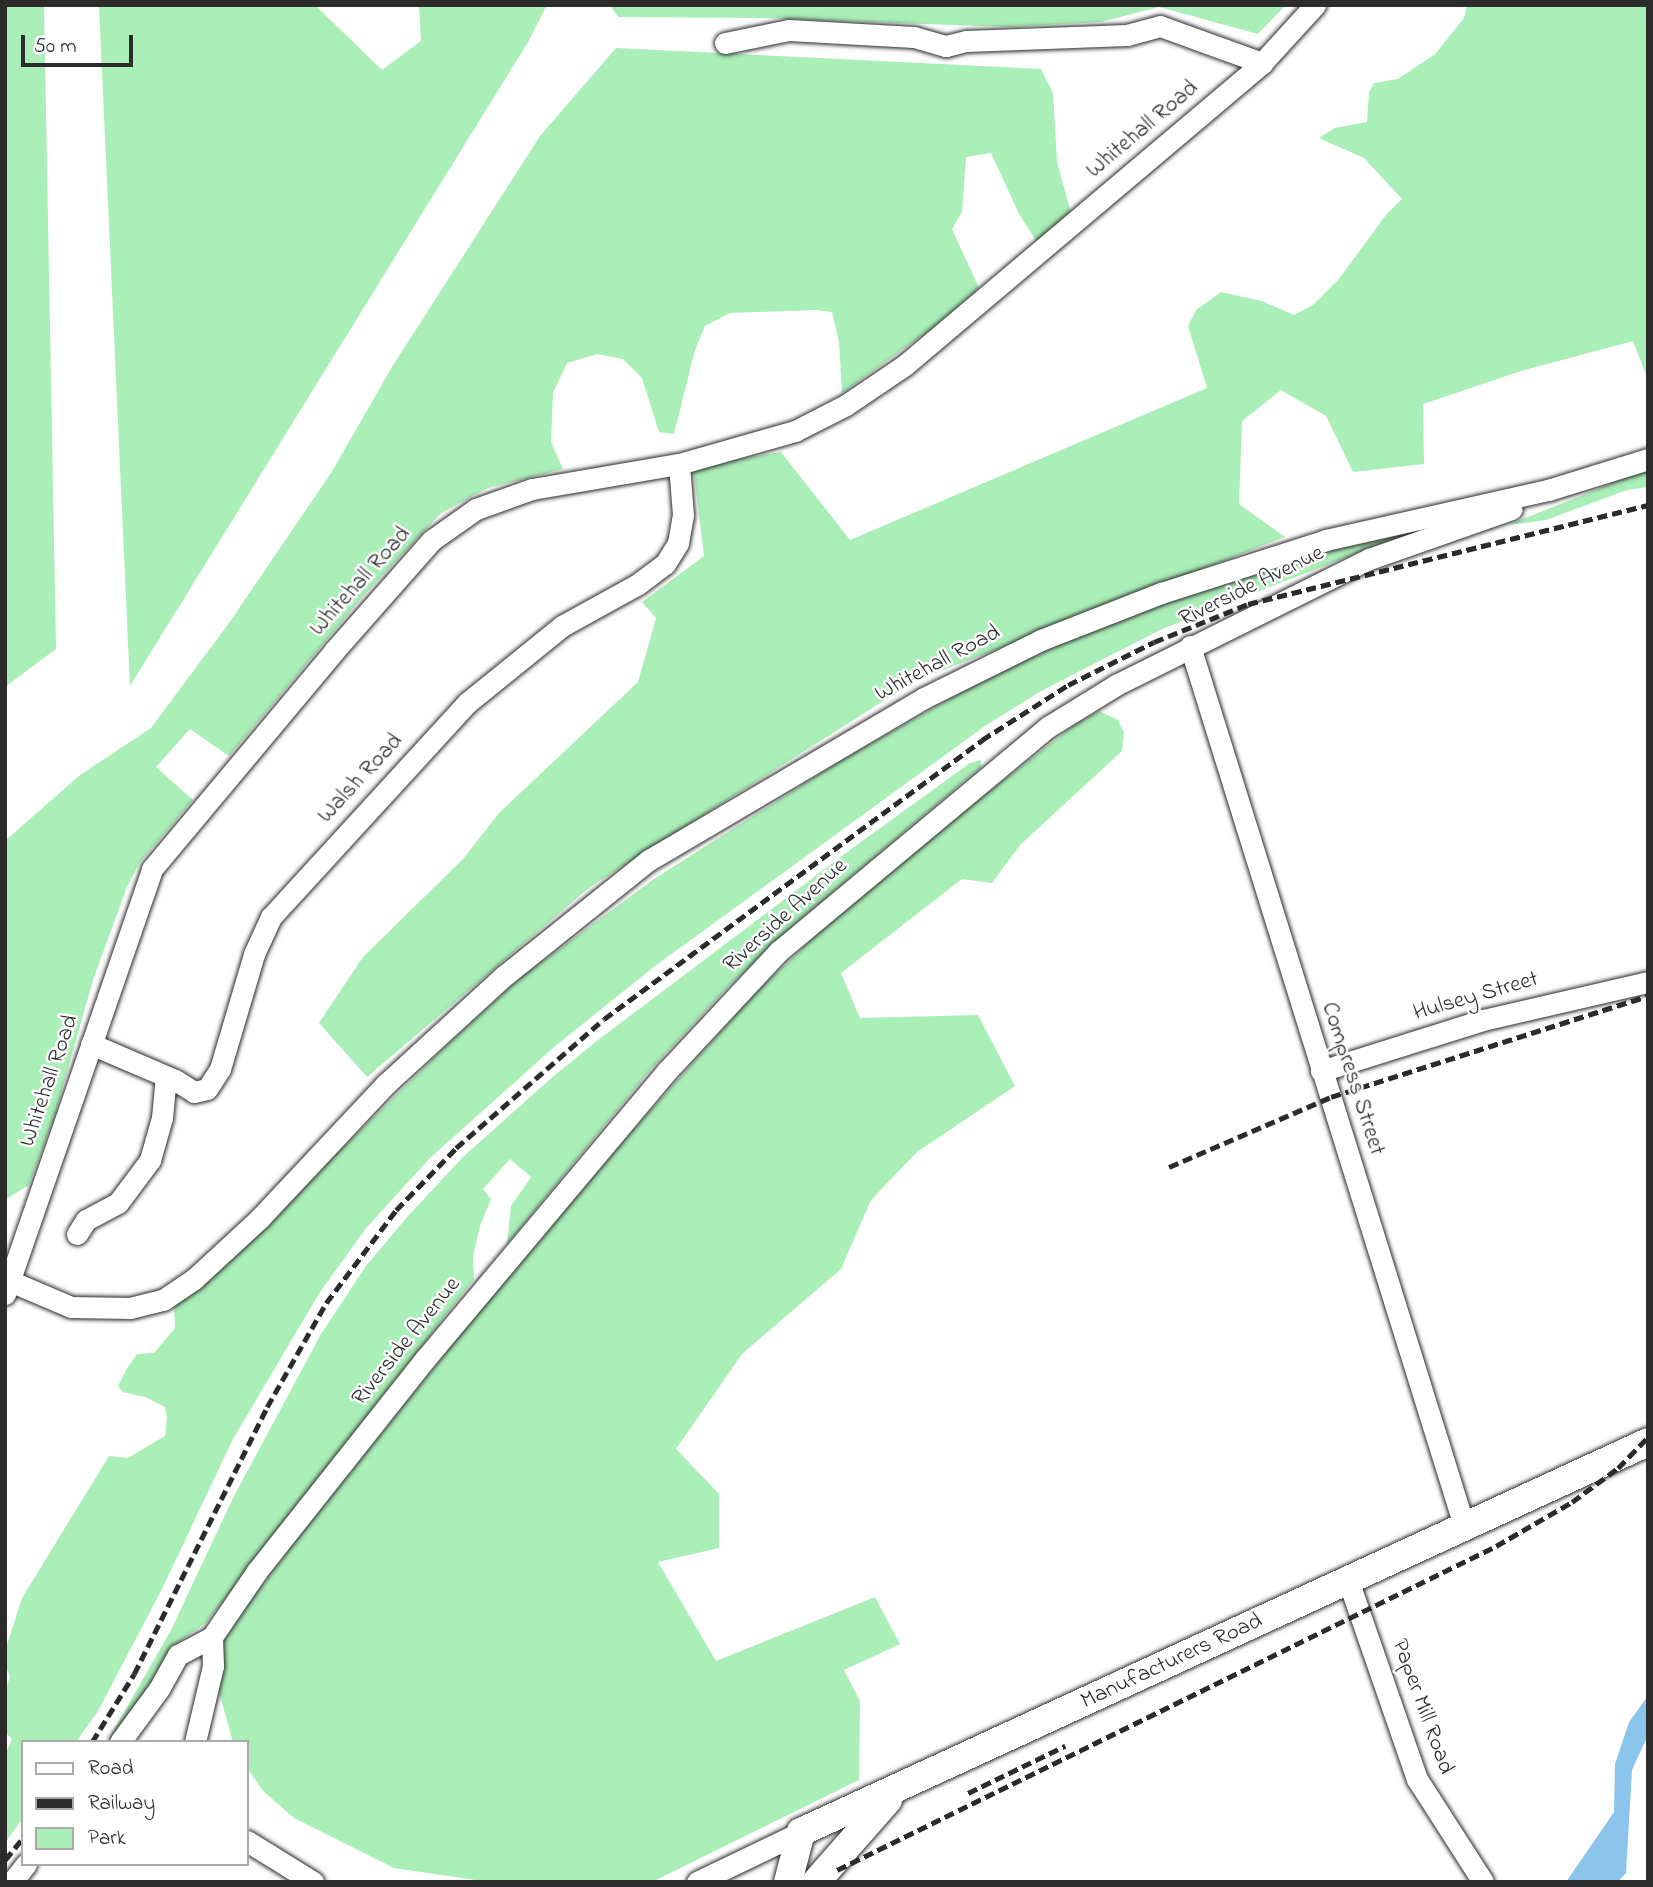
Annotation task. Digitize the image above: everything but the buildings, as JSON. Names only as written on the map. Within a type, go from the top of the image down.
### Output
[{"type":"main road","name":"Manufacturers Road","points":[[801,1832],[1348,1580],[1465,1529],[1648,1442]]},
{"type":"main road","points":[[816,1882],[895,1791]]},
{"type":"main road","points":[[788,1882],[801,1832]]},
{"type":"street","name":"Whitehall Road","points":[[1315,5],[1262,63],[905,365],[846,405],[795,431],[679,464],[532,489],[476,509],[432,540],[334,651],[152,869],[8,1287],[71,1307],[130,1308],[163,1300],[194,1279],[260,1218],[386,1084],[504,976],[649,860],[924,698],[1041,640],[1161,593],[1326,540],[1548,490],[1648,459]]},
{"type":"street","points":[[725,43],[789,30],[914,37],[946,46],[966,41],[1127,35],[1160,26],[1262,63]]},
{"type":"street","name":"Walsh Road","points":[[91,1044],[166,1076],[194,1092],[207,1089],[220,1069],[254,954],[271,917],[467,703],[562,626],[638,584],[665,564],[678,543],[683,515],[679,464]]},
{"type":"street","name":"Riverside Avenue","points":[[212,1637],[257,1571],[435,1347],[667,1071],[779,951],[1048,727],[1116,685],[1189,646],[1369,559],[1514,509],[1548,490]]},
{"type":"street","name":"Compress Street","points":[[1189,646],[1465,1529]]},
{"type":"street","name":"Hulsey Street","points":[[1321,1071],[1483,1020],[1648,982]]},
{"type":"street","points":[[77,1234],[86,1220],[118,1203],[149,1160],[162,1118],[166,1076]]},
{"type":"street","name":"Paper Mill Road","points":[[1348,1580],[1417,1779],[1483,1882]]},
{"type":"street","points":[[121,1740],[159,1689],[177,1656],[212,1637],[213,1667],[195,1740]]},
{"type":"street","name":"Manufacturers Road","points":[[697,1882],[801,1832]]},
{"type":"street","points":[[248,1842],[313,1882]]},
{"type":"street","points":[[12,1882],[24,1866]]},
{"type":"green space","points":[[5,5],[44,5],[56,649],[5,687]]},
{"type":"green space","points":[[99,5],[315,5],[382,70],[421,41],[419,5],[547,5],[528,42],[130,686]]},
{"type":"green space","points":[[610,5],[1286,5],[1258,34],[1159,7],[1101,22],[1007,27],[761,18],[618,17]]},
{"type":"green space","points":[[1467,5],[1648,5],[1648,380],[1633,341],[1521,371],[1423,404],[1424,464],[1353,472],[1326,416],[1281,390],[1242,421],[1239,504],[1285,537],[915,681],[590,887],[367,1077],[319,1023],[363,957],[463,859],[499,813],[638,682],[656,618],[642,602],[704,556],[693,466],[781,452],[850,540],[1207,388],[1188,326],[1196,310],[1221,292],[1262,301],[1294,315],[1313,305],[1338,280],[1386,215],[1402,199],[1364,158],[1319,138],[1335,128],[1367,122],[1369,92],[1374,83],[1398,79],[1435,54],[1464,18]]},
{"type":"green space","points":[[616,48],[1041,69],[1053,93],[1057,162],[1071,213],[1037,242],[1019,214],[991,153],[966,157],[962,212],[952,229],[979,288],[937,325],[842,393],[839,342],[832,312],[816,310],[730,313],[705,326],[695,350],[674,434],[659,432],[642,378],[623,359],[597,354],[567,363],[553,393],[551,442],[563,469],[488,488],[441,513],[366,593],[229,756],[190,729],[156,767],[193,800],[140,862],[127,887],[93,980],[55,1115],[29,1185],[5,1200],[5,841],[80,775],[151,728],[229,623],[331,473],[392,367],[540,136]]},
{"type":"green space","points":[[1648,469],[1648,487],[1627,490],[1546,520],[1508,525]]},
{"type":"green space","points":[[1419,529],[1162,629],[1041,691],[985,726],[655,966],[554,1047],[430,1158],[367,1227],[320,1292],[233,1439],[162,1589],[98,1711],[77,1740],[21,1740],[21,1821],[5,1843],[5,1755],[12,1739],[5,1732],[5,1692],[10,1676],[5,1666],[5,1651],[22,1598],[109,1456],[128,1458],[165,1436],[165,1407],[145,1397],[123,1392],[118,1386],[137,1354],[154,1353],[175,1328],[174,1307],[232,1257],[447,1045],[520,978],[654,879],[835,764],[1002,669],[1077,635],[1158,604],[1363,539]]},
{"type":"green space","points":[[1099,711],[1118,720],[1124,733],[1122,751],[1020,845],[992,883],[962,879],[841,973],[860,1018],[978,1015],[1015,1086],[917,1152],[871,1200],[841,1269],[742,1354],[676,1449],[719,1494],[719,1548],[658,1562],[716,1661],[875,1597],[900,1644],[844,1670],[860,1701],[859,1780],[652,1882],[489,1882],[394,1868],[294,1818],[262,1790],[248,1769],[248,1740],[232,1740],[219,1692],[224,1637],[293,1544],[498,1287],[589,1179],[758,990],[827,925],[937,832],[1073,726]]},
{"type":"green space","points":[[981,760],[981,767],[802,918],[729,986],[651,1069],[507,1244],[511,1206],[531,1177],[510,1159],[483,1189],[491,1199],[480,1226],[473,1256],[474,1279],[206,1623],[171,1647],[114,1740],[108,1740],[171,1630],[234,1496],[321,1334],[366,1266],[408,1216],[463,1157],[598,1040],[970,763]]},
{"type":"water","points":[[1648,1696],[1648,1735],[1632,1770],[1626,1873],[1618,1882],[1566,1882],[1614,1812],[1615,1764],[1629,1722]]},
{"type":"railway","points":[[93,1740],[134,1674],[267,1407],[326,1303],[396,1210],[456,1148],[604,1019],[982,740],[1068,685],[1154,642],[1248,604],[1648,505]]},
{"type":"railway","points":[[1169,1167],[1331,1097],[1648,996]]},
{"type":"railway","points":[[837,1870],[1496,1546],[1572,1502],[1618,1468],[1648,1437]]},
{"type":"railway","points":[[968,1793],[1065,1746]]},
{"type":"railway","points":[[5,1860],[21,1840]]}]
